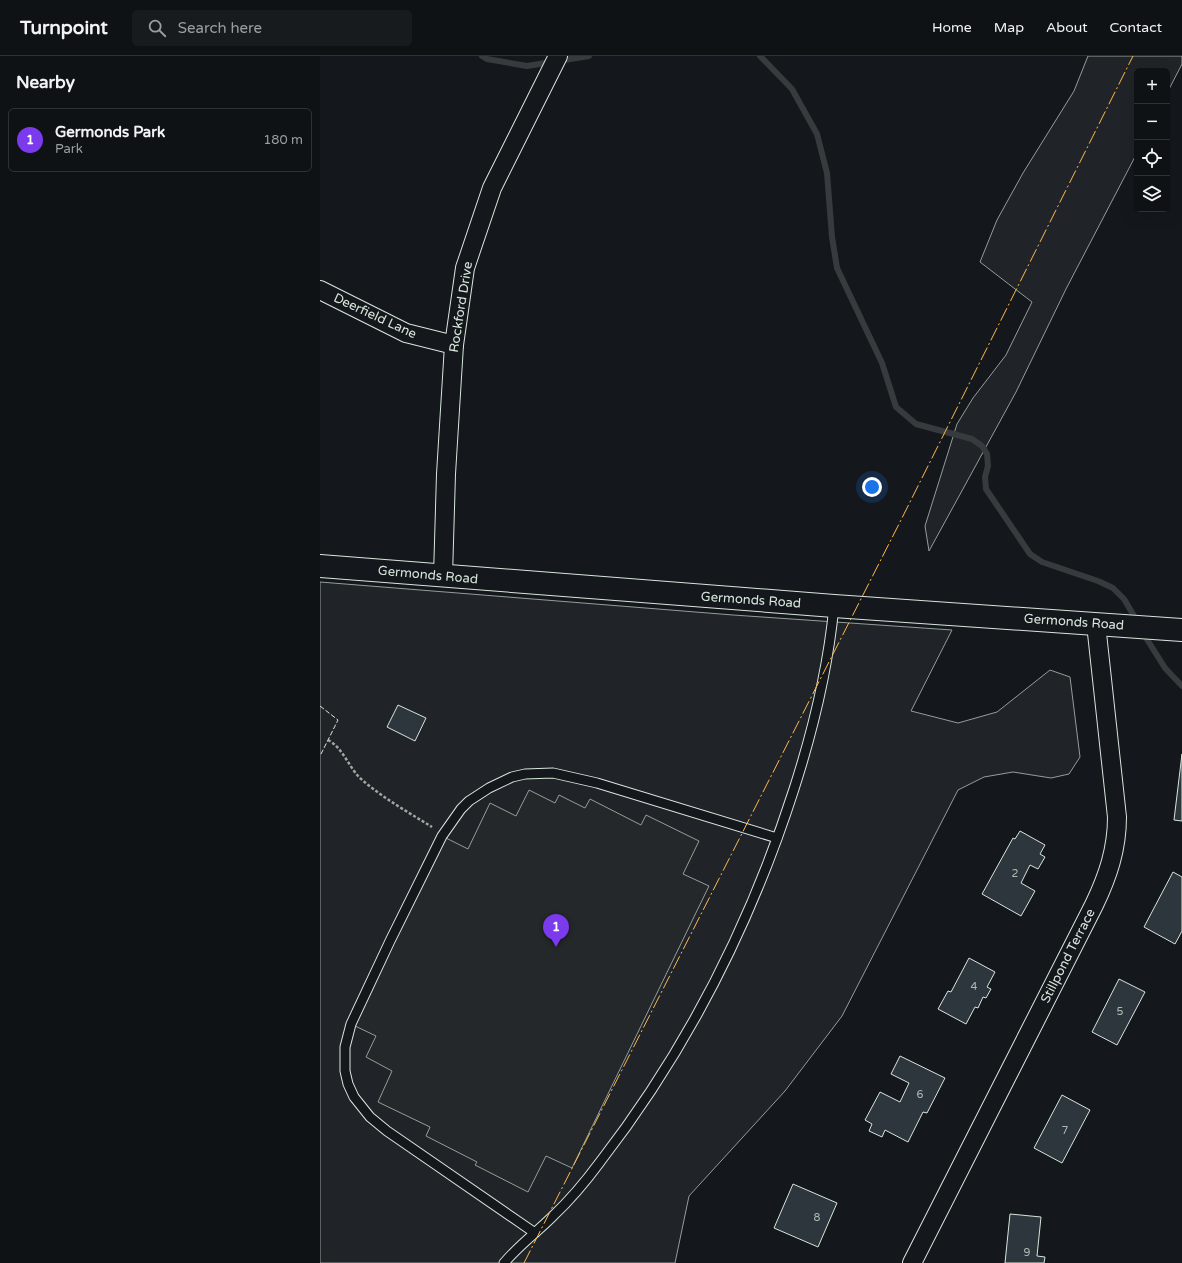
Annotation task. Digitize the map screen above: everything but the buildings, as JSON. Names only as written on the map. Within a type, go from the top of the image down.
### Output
[{"type":"street","name":"Rockford Drive","points":[[443,576],[446,474],[454,346],[465,268],[492,188],[558,56]]},
{"type":"street","name":"Deerfield Lane","points":[[320,290],[406,333],[454,346]]},
{"type":"street","name":"Germonds Road","points":[[320,566],[834,606],[1182,630]]},
{"type":"street","name":"Stillpond Terrace","points":[[912,1263],[1094,905],[1109,870],[1117,836],[1117,817],[1096,624]]},
{"type":"lane","points":[[504,1263],[519,1246],[560,1210],[599,1163],[668,1064],[720,973],[754,899],[777,838],[800,768],[828,657],[834,606]]},
{"type":"lane","points":[[535,1233],[387,1131],[370,1117],[354,1097],[344,1071],[344,1059],[351,1024],[390,940],[442,836],[461,810],[479,794],[512,777],[538,773],[567,776],[597,783],[777,838]]},
{"type":"path","points":[[328,740],[339,749],[350,767],[360,778],[382,795],[433,828]]},
{"type":"shaded area","points":[[1088,56],[1182,56],[1182,64],[1170,87],[1170,68],[1134,68],[1134,159],[1066,289],[1016,392],[929,551],[925,526],[957,424],[973,398],[1006,355],[1032,302],[980,262],[997,220],[1023,173],[1074,91]]},
{"type":"shaded area","points":[[320,582],[733,615],[952,630],[911,711],[958,723],[997,712],[1050,670],[1070,677],[1080,757],[1069,774],[1051,778],[1013,772],[984,777],[958,790],[842,1016],[785,1091],[689,1196],[675,1263],[320,1263]]},
{"type":"shaded area","points":[[529,790],[555,803],[559,795],[585,808],[590,799],[641,825],[646,815],[699,841],[683,874],[709,886],[572,1168],[546,1156],[528,1192],[475,1165],[477,1162],[426,1136],[430,1127],[378,1102],[392,1071],[366,1057],[376,1036],[351,1024],[442,836],[468,849],[490,803],[516,816]]},
{"type":"waterway","points":[[482,56],[487,59],[527,66],[589,56]]},
{"type":"waterway","points":[[760,56],[792,89],[817,134],[827,173],[832,237],[837,268],[882,363],[896,407],[916,424],[972,439],[982,446],[987,454],[988,466],[985,477],[986,489],[1030,554],[1042,562],[1098,581],[1113,588],[1124,599],[1137,621]]},
{"type":"waterway","points":[[1143,633],[1165,668],[1182,686]]},
{"type":"fence","points":[[320,706],[338,720],[320,756]]},
{"type":"power","points":[[524,1263],[899,524],[1133,56]]},
{"type":"place","name":"Germonds Park","points":[[556,947]]}]
